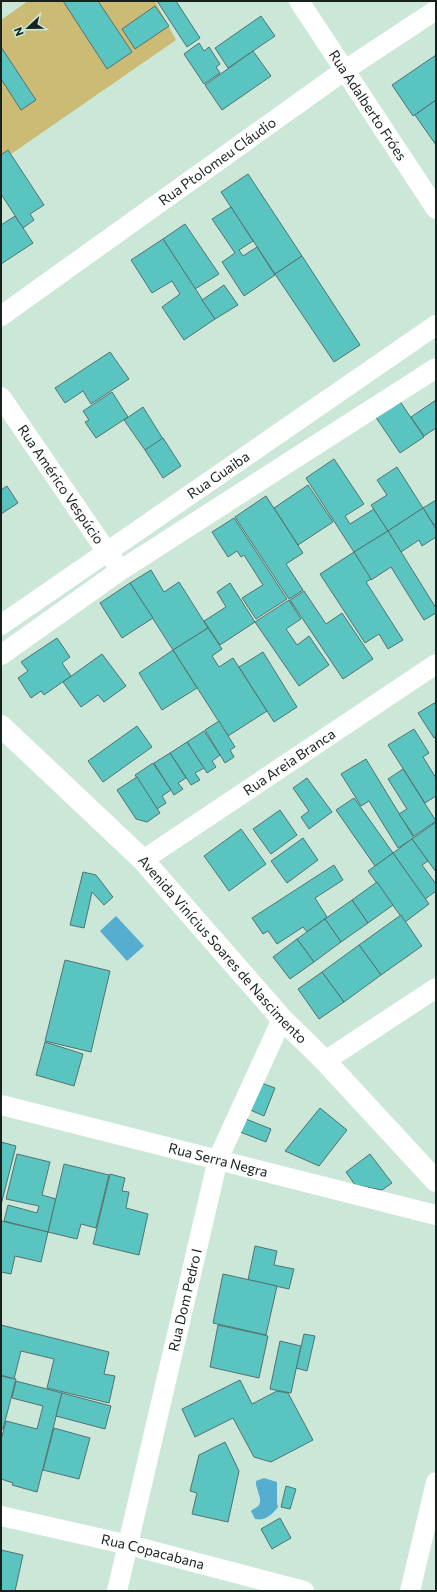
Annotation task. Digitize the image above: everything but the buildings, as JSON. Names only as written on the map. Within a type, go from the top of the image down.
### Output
[{"type":"street","name":"Rua Adalberto Fróes","points":[[299,1],[436,209]]},
{"type":"street","name":"Rua Ptolomeu Cláudio","points":[[1,316],[345,70],[436,10]]},
{"type":"street","name":"Rua Guaiba","points":[[1,625],[436,324]]},
{"type":"street","name":"Rua Guaiba","points":[[1,655],[121,570],[436,368]]},
{"type":"street","name":"Rua Américo Vespúcio","points":[[1,398],[121,570]]},
{"type":"street","name":"Rua Areia Branca","points":[[143,860],[436,664]]},
{"type":"street","name":"Avenida Vinícius Soares de Nascimento","points":[[1,726],[143,860],[282,1019],[325,1061],[436,1181]]},
{"type":"street","points":[[325,1061],[436,988]]},
{"type":"street","name":"Rua Dom Pedro I","points":[[117,1591],[218,1160],[282,1019]]},
{"type":"street","name":"Rua Serra Negra","points":[[1,1105],[436,1215]]},
{"type":"street","points":[[410,1591],[436,1482]]},
{"type":"street","name":"Rua Copacabana","points":[[1,1516],[129,1545],[304,1591]]},
{"type":"shaded area","points":[[28,1],[155,1],[176,40],[1,161],[1,20]]},
{"type":"water","points":[[116,916],[144,946],[127,961],[100,931]]},
{"type":"water","points":[[264,1478],[277,1482],[278,1507],[268,1517],[255,1519],[251,1511],[260,1503],[256,1481]]}]
